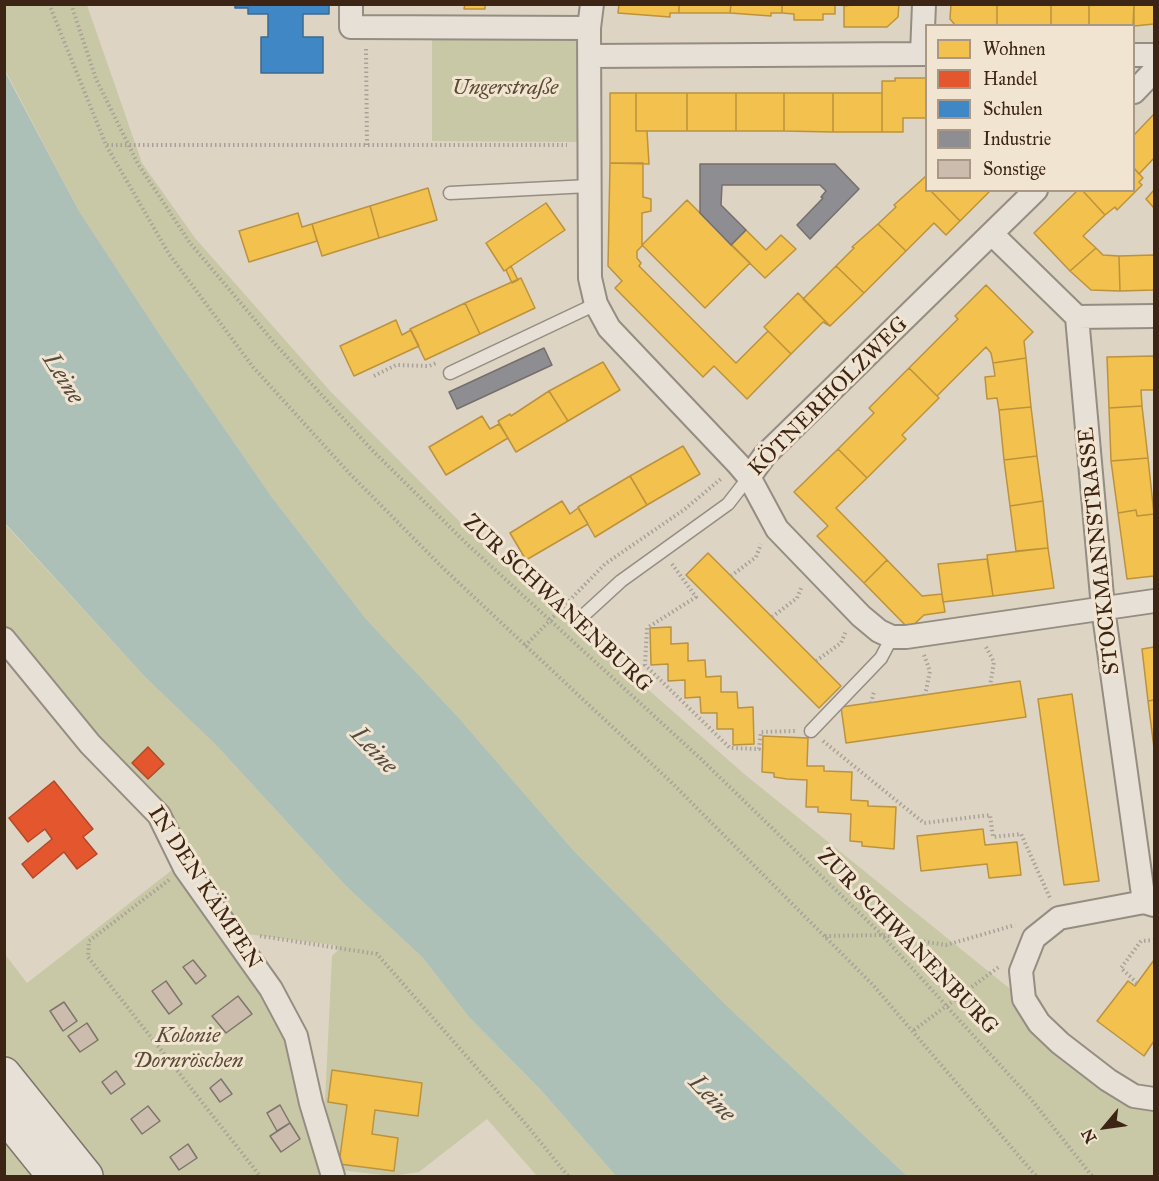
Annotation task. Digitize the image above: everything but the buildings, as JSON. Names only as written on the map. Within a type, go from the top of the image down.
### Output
[{"type":"main road","points":[[4,1074],[86,1176]]},
{"type":"main road","points":[[4,1114],[54,1176]]},
{"type":"street","points":[[351,4],[358,27],[590,28]]},
{"type":"street","points":[[592,4],[589,145],[590,289],[609,328],[709,431],[749,477],[777,529],[861,616],[879,631],[892,637],[1155,601]]},
{"type":"street","points":[[590,56],[924,54],[924,4]]},
{"type":"street","points":[[1135,55],[1155,55]]},
{"type":"street","points":[[1135,91],[1155,71]]},
{"type":"street","name":"KÖTNERHOLZWEG","points":[[749,477],[765,455],[1033,192]]},
{"type":"street","points":[[992,234],[1077,317],[1155,316]]},
{"type":"street","name":"STOCKMANNSTRASSE","points":[[1077,317],[1103,608],[1149,903]]},
{"type":"street","name":"IN DEN KÄMPEN","points":[[4,639],[90,744],[159,815],[185,868],[271,989],[296,1036],[311,1103],[333,1176]]},
{"type":"street","points":[[1149,903],[1070,915],[1051,922],[1034,938],[1021,971],[1024,999],[1039,1023],[1108,1080],[1134,1096],[1155,1098]]},
{"type":"lane","points":[[450,193],[589,186]]},
{"type":"lane","points":[[450,373],[596,304]]},
{"type":"lane","name":"KÖTNERHOLZWEG","points":[[585,614],[621,581],[728,504],[749,477]]},
{"type":"lane","points":[[811,731],[881,658],[892,637]]},
{"type":"path","points":[[49,4],[106,145],[169,254],[252,367],[350,474],[443,568],[671,782],[824,936],[914,1030],[1036,1176]]},
{"type":"path","name":"ZUR SCHWANENBURG","points":[[71,4],[96,79],[128,145],[197,251],[277,346],[365,442],[467,544],[701,759],[882,934],[948,1004],[1031,1099],[1092,1176]]},
{"type":"path","points":[[358,27],[367,146]]},
{"type":"path","points":[[106,145],[589,145]]},
{"type":"path","points":[[731,576],[756,557],[760,545],[777,529]]},
{"type":"path","points":[[772,617],[797,598],[801,588],[818,570]]},
{"type":"path","points":[[816,662],[841,643],[845,633],[861,616]]},
{"type":"path","points":[[985,626],[986,650],[994,662],[990,686]]},
{"type":"path","points":[[922,634],[925,662],[930,671],[925,695]]},
{"type":"path","points":[[185,868],[89,941],[88,957],[260,1176]]},
{"type":"path","points":[[824,936],[882,934],[946,945],[1022,923],[1051,922]]},
{"type":"path","points":[[230,932],[376,954],[525,1123],[568,1176]]},
{"type":"path","points":[[1137,983],[1121,968],[1141,941],[1155,940]]},
{"type":"path","points":[[914,1030],[1005,962],[1025,957]]},
{"type":"green space","points":[[5,5],[87,5],[142,163],[195,238],[331,392],[475,537],[743,773],[1009,988],[1033,1029],[1154,1109],[1154,1176],[907,1176],[724,1003],[574,851],[458,717],[366,619],[271,496],[162,338],[79,211],[5,70]]},
{"type":"green space","name":"Ungerstraße","points":[[432,36],[577,36],[577,142],[432,141]]},
{"type":"green space","points":[[4,523],[145,677],[215,744],[346,886],[423,958],[468,1016],[540,1089],[616,1176],[537,1176],[487,1119],[419,1172],[392,1176],[340,1170],[325,1102],[332,956],[338,950],[334,945],[230,932],[172,838],[5,639]]},
{"type":"green space","name":"Kolonie Dornröschen","points":[[172,870],[270,1002],[288,1035],[325,1176],[102,1176],[5,1053],[4,953],[27,983]]},
{"type":"green space","points":[[5,1142],[25,1169],[32,1176],[5,1176]]},
{"type":"water","name":"Leine","points":[[4,70],[79,211],[162,338],[271,496],[366,619],[458,717],[574,851],[724,1003],[907,1176],[616,1176],[540,1089],[468,1016],[423,958],[346,886],[215,744],[145,677],[5,523]]}]
